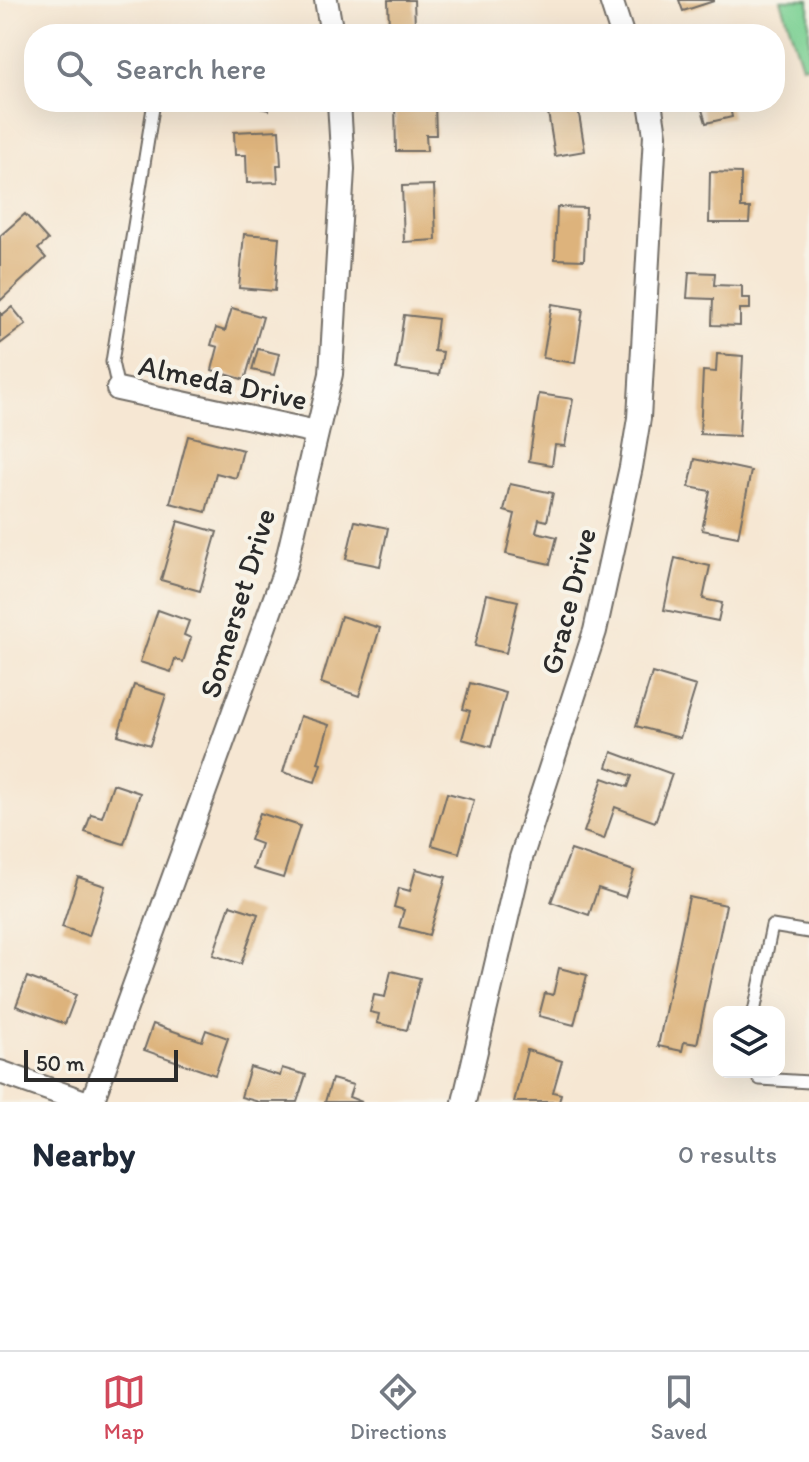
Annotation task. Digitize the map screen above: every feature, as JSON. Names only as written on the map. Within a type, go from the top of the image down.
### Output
[{"type":"street","points":[[326,0],[330,24]]},
{"type":"street","points":[[611,0],[619,24]]},
{"type":"street","name":"Somerset Drive","points":[[92,1102],[284,573],[331,374],[343,169],[340,112]]},
{"type":"street","name":"Grace Drive","points":[[464,1102],[521,858],[595,631],[631,467],[639,418],[655,135],[652,112]]},
{"type":"street","name":"Almeda Drive","points":[[118,389],[316,432]]},
{"type":"street","points":[[0,1072],[85,1102]]},
{"type":"lane","points":[[118,389],[112,362],[152,112]]},
{"type":"lane","points":[[755,1006],[772,926],[809,932]]},
{"type":"lane","points":[[759,1078],[809,1082]]},
{"type":"green space","points":[[781,0],[809,0],[809,64],[802,66]]},
{"type":"building","points":[[388,0],[414,0],[415,24],[389,24]]},
{"type":"building","points":[[679,0],[714,0],[714,1],[683,11]]},
{"type":"building","points":[[395,112],[435,112],[436,135],[426,135],[427,151],[396,151]]},
{"type":"building","points":[[548,112],[579,112],[585,151],[555,156]]},
{"type":"building","points":[[703,112],[731,112],[732,117],[706,123]]},
{"type":"building","points":[[279,130],[281,165],[277,165],[278,182],[247,183],[246,155],[235,155],[234,132]]},
{"type":"building","points":[[710,172],[741,173],[741,208],[750,208],[749,223],[709,223]]},
{"type":"building","points":[[434,185],[436,240],[404,242],[402,186]]},
{"type":"building","points":[[557,207],[586,208],[584,260],[555,259]]},
{"type":"building","points":[[25,214],[48,240],[38,249],[46,258],[0,301],[0,236]]},
{"type":"building","points":[[244,234],[279,237],[275,291],[239,288]]},
{"type":"building","points":[[689,272],[715,273],[714,285],[742,286],[742,298],[750,298],[750,309],[740,309],[740,326],[712,325],[713,299],[687,298]]},
{"type":"building","points":[[552,304],[583,309],[575,363],[543,358]]},
{"type":"building","points":[[12,307],[26,324],[0,344],[0,312],[2,315]]},
{"type":"building","points":[[232,308],[263,317],[245,380],[212,370],[218,347],[211,345],[216,328],[225,331]]},
{"type":"building","points":[[404,315],[438,319],[434,351],[443,352],[439,375],[396,369]]},
{"type":"building","points":[[258,349],[279,354],[274,375],[252,370]]},
{"type":"building","points":[[717,354],[743,356],[739,436],[700,434],[703,371],[716,372]]},
{"type":"building","points":[[539,394],[573,399],[565,446],[555,445],[552,465],[529,461]]},
{"type":"building","points":[[188,436],[243,450],[236,478],[216,473],[206,512],[170,503]]},
{"type":"building","points":[[695,459],[751,471],[738,537],[702,530],[710,491],[689,487]]},
{"type":"building","points":[[510,484],[553,493],[547,521],[539,519],[536,532],[557,537],[550,564],[506,554],[515,514],[504,511]]},
{"type":"building","points":[[178,521],[217,532],[200,591],[161,580]]},
{"type":"building","points":[[355,521],[388,528],[380,566],[346,559]]},
{"type":"building","points":[[675,558],[710,566],[703,599],[722,603],[718,621],[664,610]]},
{"type":"building","points":[[487,594],[518,601],[506,653],[475,646]]},
{"type":"building","points":[[158,610],[189,621],[184,635],[191,638],[183,662],[175,659],[171,672],[140,662]]},
{"type":"building","points":[[341,616],[380,628],[359,696],[321,683]]},
{"type":"building","points":[[652,673],[696,686],[680,738],[636,726]]},
{"type":"building","points":[[470,683],[506,693],[491,747],[462,739],[470,711],[463,709]]},
{"type":"building","points":[[134,685],[166,695],[150,745],[118,735]]},
{"type":"building","points":[[300,716],[329,725],[315,782],[283,772]]},
{"type":"building","points":[[612,752],[672,774],[655,822],[615,807],[604,839],[584,832],[603,778],[628,787],[632,776],[607,767]]},
{"type":"building","points":[[113,784],[140,793],[124,844],[85,832],[91,814],[102,817]]},
{"type":"building","points":[[447,793],[474,800],[459,853],[432,845]]},
{"type":"building","points":[[260,813],[300,826],[283,878],[253,869],[261,844],[250,840]]},
{"type":"building","points":[[571,850],[634,871],[625,897],[598,888],[589,915],[551,902]]},
{"type":"building","points":[[416,869],[446,877],[429,935],[399,927],[404,910],[394,907],[399,888],[410,891]]},
{"type":"building","points":[[78,877],[105,886],[89,936],[62,927]]},
{"type":"building","points":[[689,897],[726,905],[697,1044],[684,1042],[682,1051],[658,1046]]},
{"type":"building","points":[[230,905],[258,914],[241,964],[213,955]]},
{"type":"building","points":[[559,968],[587,975],[574,1025],[539,1016],[545,993],[553,995]]},
{"type":"building","points":[[391,971],[420,978],[407,1030],[377,1023],[379,1014],[370,1012],[374,995],[385,997]]},
{"type":"building","points":[[27,977],[76,995],[65,1024],[16,1006]]},
{"type":"building","points":[[153,1024],[202,1041],[206,1030],[228,1038],[215,1075],[144,1050]]},
{"type":"building","points":[[527,1050],[562,1061],[553,1092],[561,1094],[559,1102],[514,1102]]},
{"type":"building","points":[[250,1067],[280,1076],[282,1068],[306,1075],[297,1102],[259,1102],[241,1097]]},
{"type":"building","points":[[332,1079],[353,1085],[349,1097],[362,1102],[325,1102]]}]
